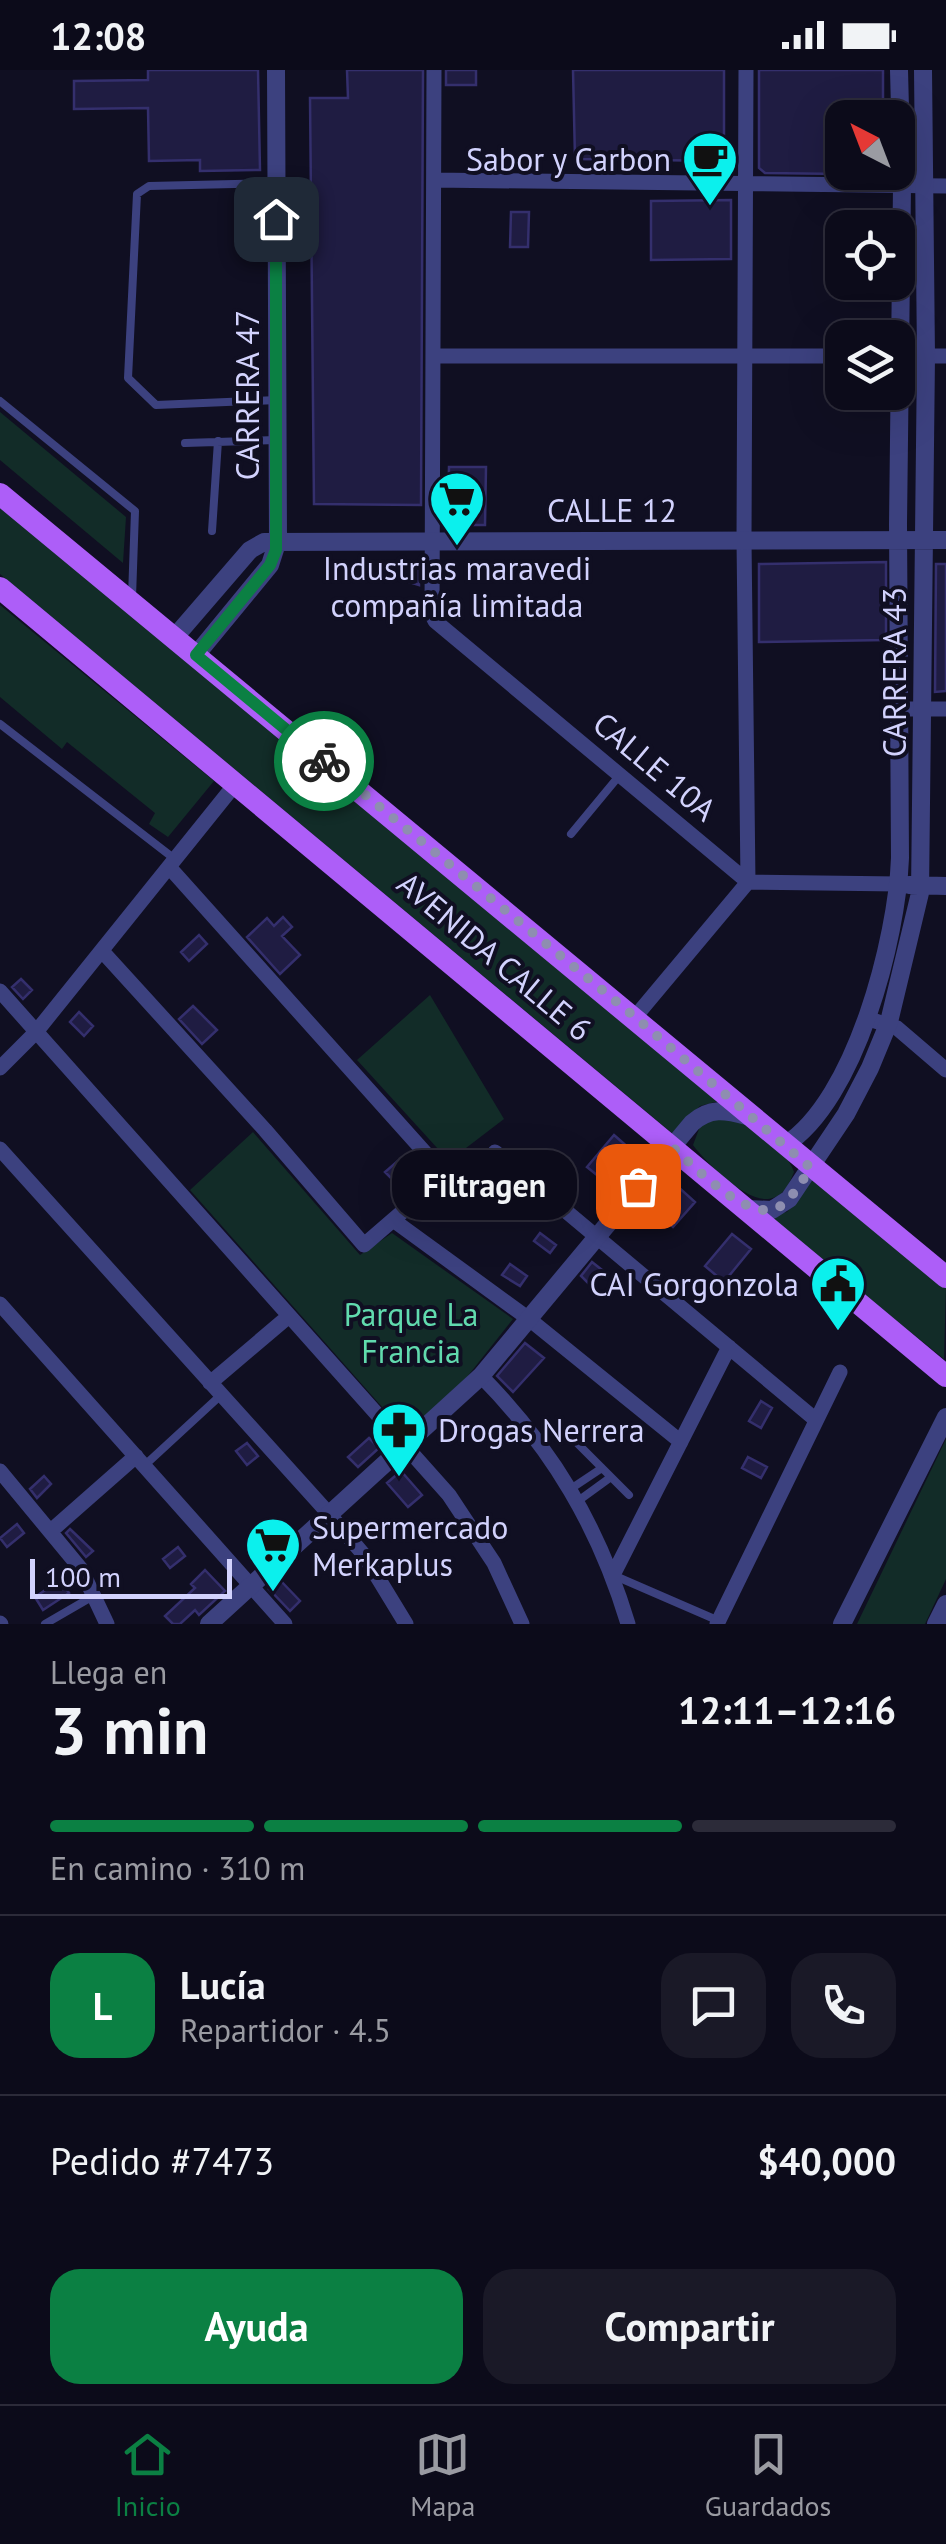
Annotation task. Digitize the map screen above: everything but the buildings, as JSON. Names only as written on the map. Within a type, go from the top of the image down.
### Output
[{"type":"main road","name":"AVENIDA CALLE 6","points":[[0,494],[945,1276]]},
{"type":"main road","name":"AVENIDA CALLE 6","points":[[0,588],[946,1376]]},
{"type":"street","name":"CARRERA 47","points":[[196,655],[270,565],[278,540],[276,70]]},
{"type":"street","name":"CALLE 10A","points":[[434,70],[432,614],[435,621],[748,882]]},
{"type":"street","points":[[635,1017],[748,882],[744,540],[746,70]]},
{"type":"street","name":"CARRERA 43","points":[[899,70],[900,100]]},
{"type":"street","name":"CARRERA 43","points":[[748,1209],[766,1211],[789,1199],[859,1090],[888,1025],[921,885],[926,356],[923,70]]},
{"type":"street","points":[[434,180],[825,185]]},
{"type":"street","points":[[915,186],[946,186]]},
{"type":"street","name":"CARRERA 43","points":[[900,320],[902,190]]},
{"type":"street","points":[[434,356],[825,356]]},
{"type":"street","points":[[915,356],[946,356]]},
{"type":"street","name":"CARRERA 43","points":[[785,1145],[801,1135],[814,1119],[843,1070],[866,1018],[893,932],[899,884],[899,410]]},
{"type":"street","points":[[174,638],[250,550],[278,540]]},
{"type":"street","name":"CALLE 12","points":[[278,540],[946,540]]},
{"type":"street","points":[[899,709],[946,709]]},
{"type":"street","points":[[0,1068],[36,1032],[237,782]]},
{"type":"street","points":[[102,951],[364,1245],[444,1176],[173,864]]},
{"type":"street","points":[[748,882],[946,886]]},
{"type":"street","points":[[0,992],[407,1446],[476,1531],[522,1624]]},
{"type":"street","points":[[866,1018],[897,1028],[946,1070]]},
{"type":"street","points":[[208,1624],[481,1376],[671,1146],[707,1112],[725,1110],[752,1117]]},
{"type":"street","points":[[0,1149],[330,1515],[364,1556],[406,1624]]},
{"type":"street","points":[[495,1152],[816,1420]]},
{"type":"street","points":[[393,1220],[529,1319],[681,1442]]},
{"type":"street","points":[[0,1304],[285,1624]]},
{"type":"street","points":[[215,1389],[289,1316]]},
{"type":"street","points":[[613,1575],[729,1348]]},
{"type":"street","points":[[718,1622],[840,1372]]},
{"type":"street","points":[[481,1376],[531,1432],[575,1494],[613,1575],[628,1624]]},
{"type":"street","points":[[842,1624],[946,1418]]},
{"type":"street","points":[[52,1530],[140,1460]]},
{"type":"street","points":[[0,1471],[82,1569],[107,1624]]},
{"type":"street","points":[[936,1624],[946,1604]]},
{"type":"lane","points":[[276,183],[148,186],[137,194],[128,378],[156,404],[277,400]]},
{"type":"lane","points":[[0,401],[135,511],[132,602]]},
{"type":"lane","points":[[185,443],[278,440]]},
{"type":"lane","points":[[212,530],[218,441]]},
{"type":"lane","points":[[0,724],[173,864]]},
{"type":"lane","points":[[571,834],[620,775]]},
{"type":"lane","points":[[140,1460],[215,1389]]},
{"type":"lane","points":[[560,1426],[629,1494]]},
{"type":"lane","points":[[575,1494],[602,1468]]},
{"type":"lane","points":[[575,1494],[611,1477]]},
{"type":"lane","points":[[613,1575],[718,1622]]},
{"type":"lane","points":[[45,1624],[94,1595]]},
{"type":"green space","points":[[0,412],[126,517],[123,563],[0,460]]},
{"type":"green space","points":[[0,505],[719,1101],[700,1106],[672,1133],[0,574]]},
{"type":"green space","points":[[0,605],[214,781],[168,837],[149,824],[155,813],[67,742],[62,749],[0,697]]},
{"type":"green space","points":[[430,995],[504,1119],[449,1161],[357,1060]]},
{"type":"green space","points":[[720,1114],[763,1136],[789,1162],[794,1172],[778,1196],[759,1198],[738,1188],[693,1145],[702,1121]]},
{"type":"green space","name":"Parque La Francia","points":[[253,1132],[360,1255],[392,1233],[513,1319],[467,1377],[406,1434],[190,1190]]},
{"type":"green space","points":[[813,1180],[946,1286],[944,1359],[767,1216],[787,1212]]},
{"type":"green space","points":[[946,1439],[946,1579],[925,1624],[857,1624]]},
{"type":"way so far","points":[[324,761],[635,1017],[811,1168],[784,1204],[766,1211],[748,1209],[671,1146],[638,1186]]},
{"type":"place","name":"Sabor y Carbon","points":[[710,208]]},
{"type":"place","name":"Industrias maravedi compañía limitada","points":[[457,548]]},
{"type":"place","name":"Filtragen","points":[[638,1186]]},
{"type":"place","name":"CAI Gorgonzola","points":[[838,1333]]},
{"type":"place","name":"Drogas Nerrera","points":[[399,1479]]},
{"type":"place","name":"Supermercado Merkaplus","points":[[273,1594]]},
{"type":"route","points":[[276,219],[278,540],[270,565],[196,655],[324,761]]}]
